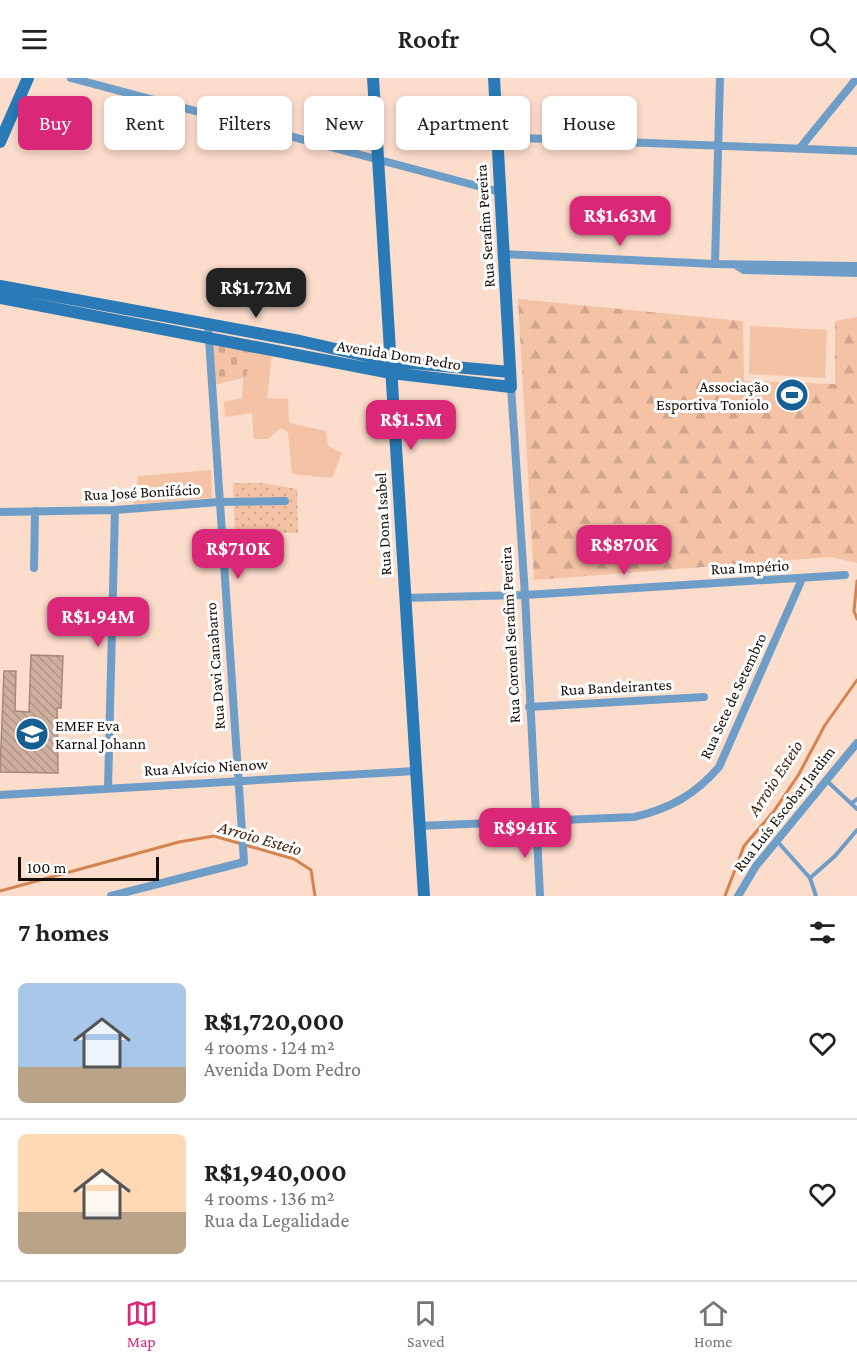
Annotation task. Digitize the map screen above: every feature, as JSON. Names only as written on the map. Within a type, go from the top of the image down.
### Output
[{"type":"street","points":[[0,142],[28,78]]},
{"type":"street","points":[[71,78],[500,192]]},
{"type":"street","name":"Rua Dona Isabel","points":[[373,78],[424,896]]},
{"type":"street","name":"Rua Serafim Pereira","points":[[494,78],[494,96]]},
{"type":"street","points":[[715,264],[720,78]]},
{"type":"street","points":[[800,148],[857,78]]},
{"type":"street","points":[[530,138],[857,151]]},
{"type":"street","name":"Rua Serafim Pereira","points":[[496,150],[510,372]]},
{"type":"street","points":[[503,254],[736,265],[744,263],[857,266]]},
{"type":"street","points":[[736,265],[744,270],[857,273]]},
{"type":"street","name":"Avenida Dom Pedro","points":[[0,286],[36,298],[173,324],[208,338],[300,341],[345,358]]},
{"type":"street","name":"Avenida Dom Pedro","points":[[0,298],[36,298]]},
{"type":"street","name":"Avenida Dom Pedro","points":[[173,324],[208,324],[298,355],[345,358],[511,387]]},
{"type":"street","name":"Rua Davi Canabarro","points":[[111,896],[244,862],[208,324]]},
{"type":"street","points":[[298,355],[300,341]]},
{"type":"street","name":"Avenida Dom Pedro","points":[[390,367],[510,372]]},
{"type":"street","name":"Rua Coronel Serafim Pereira","points":[[510,372],[525,595],[540,896]]},
{"type":"street","name":"Rua José Bonifácio","points":[[0,512],[115,510],[219,502],[285,501]]},
{"type":"street","points":[[108,788],[115,510]]},
{"type":"street","points":[[34,568],[35,511]]},
{"type":"street","name":"Rua Império","points":[[404,598],[525,595],[844,575]]},
{"type":"street","name":"Rua Sete de Setembro","points":[[418,826],[634,817],[660,811],[701,788],[719,767],[802,579]]},
{"type":"street","name":"Rua Bandeirantes","points":[[530,707],[704,697]]},
{"type":"street","name":"Rua Luís Escobar Jardim","points":[[738,896],[756,866],[857,743]]},
{"type":"street","name":"Rua Alvício Nienow","points":[[0,795],[239,779],[415,771]]},
{"type":"lane","points":[[826,780],[857,809]]},
{"type":"lane","points":[[852,803],[857,799]]},
{"type":"lane","points":[[810,878],[835,856],[857,830]]},
{"type":"lane","points":[[777,840],[810,878],[816,896]]},
{"type":"green space","points":[[518,299],[743,321],[744,381],[835,384],[835,321],[857,317],[857,563],[831,557],[534,580]]},
{"type":"green space","points":[[750,326],[827,330],[825,378],[749,374]]},
{"type":"green space","points":[[212,338],[253,346],[246,377],[215,385]]},
{"type":"green space","points":[[245,350],[272,354],[267,398],[288,399],[289,423],[326,431],[328,446],[342,453],[332,478],[292,474],[288,432],[281,428],[268,439],[254,439],[252,413],[225,417],[224,402],[242,398]]},
{"type":"green space","points":[[211,470],[212,498],[134,504],[138,476]]},
{"type":"green space","points":[[233,483],[262,483],[297,489],[298,533],[235,533]]},
{"type":"building","name":"EMEF Eva Karnal Johann","points":[[31,655],[63,656],[61,708],[57,708],[58,773],[0,772],[4,671],[16,671],[15,711],[29,712]]},
{"type":"waterway","name":"Arroio Esteio","points":[[857,581],[854,611],[857,619]]},
{"type":"waterway","name":"Arroio Esteio","points":[[725,896],[744,846],[774,811],[799,774],[825,725],[857,680]]},
{"type":"waterway","name":"Arroio Esteio","points":[[0,891],[179,842],[214,836],[294,859],[311,870],[315,896]]},
{"type":"place","name":"Associação Esportiva Toniolo","points":[[792,395]]},
{"type":"place","name":"EMEF Eva Karnal Johann","points":[[32,734]]}]
